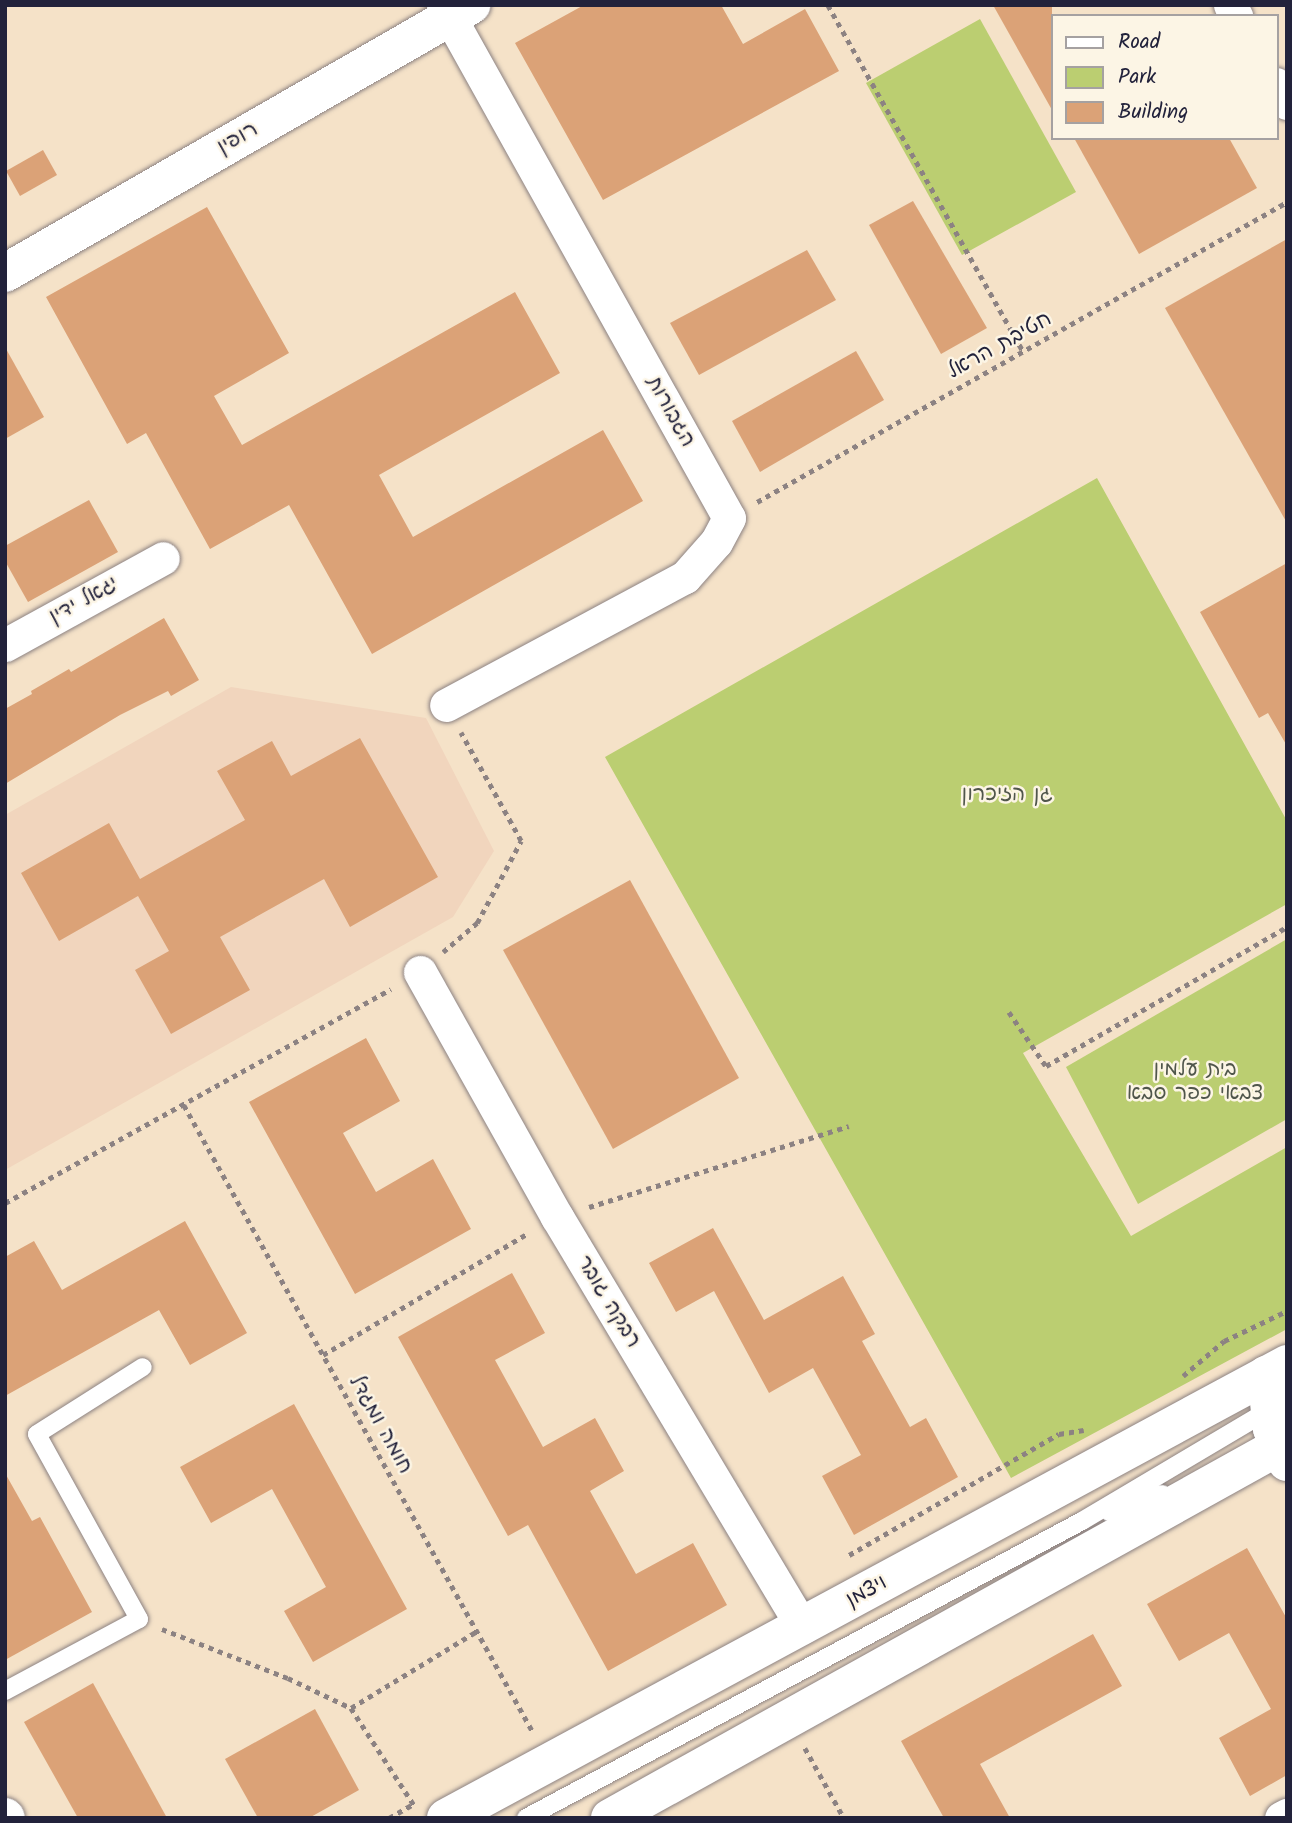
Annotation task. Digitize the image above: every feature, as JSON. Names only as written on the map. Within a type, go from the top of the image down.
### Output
[{"type":"main road","name":"רופין","points":[[5,273],[455,9]]},
{"type":"main road","name":"ויצמן","points":[[432,1814],[550,1760],[802,1627],[1277,1387]]},
{"type":"main road","points":[[610,1818],[1284,1450],[1277,1387]]},
{"type":"street","name":"הגבורות","points":[[455,9],[729,518]]},
{"type":"street","points":[[1278,87],[1287,103]]},
{"type":"street","points":[[446,705],[685,577],[716,542],[729,518]]},
{"type":"street","name":"יגאל ידין","points":[[5,645],[163,558]]},
{"type":"street","name":"רבקה גובר","points":[[420,972],[557,1217],[802,1627]]},
{"type":"street","points":[[1281,1818],[1287,1815]]},
{"type":"lane","points":[[5,1691],[139,1619],[37,1434],[143,1367]]},
{"type":"lane","points":[[526,1818],[1082,1521],[1277,1387]]},
{"type":"lane","points":[[1082,1521],[1284,1450]]},
{"type":"path","points":[[828,5],[1023,351]]},
{"type":"path","name":"חטיבת הראל","points":[[729,518],[1287,202]]},
{"type":"path","points":[[5,1203],[420,972],[477,923],[521,841],[446,705]]},
{"type":"path","points":[[1009,1012],[1046,1066],[1287,926]]},
{"type":"path","name":"חומה ומגדל","points":[[184,1105],[550,1760]]},
{"type":"path","points":[[323,1355],[557,1217],[849,1126]]},
{"type":"path","points":[[139,1619],[288,1678],[351,1708],[432,1814]]},
{"type":"path","points":[[351,1708],[477,1631]]},
{"type":"path","points":[[789,1720],[844,1818]]},
{"type":"shaded area","points":[[231,687],[426,718],[494,851],[453,917],[5,1170],[5,815]]},
{"type":"green space","points":[[980,19],[1076,192],[962,255],[866,83]]},
{"type":"green space","name":"גן הזיכרון","points":[[1097,478],[1287,821],[1287,904],[1023,1053],[1131,1236],[1287,1147],[1287,1329],[1011,1478],[605,757]]},
{"type":"green space","name":"בית עלמין צבאי כפר סבא","points":[[1287,939],[1287,1119],[1138,1204],[1066,1067]]},
{"type":"building","points":[[584,5],[721,5],[743,44],[805,9],[839,71],[603,200],[515,43]]},
{"type":"building","points":[[993,5],[1052,5],[1050,106]]},
{"type":"building","points":[[1075,140],[1230,140],[1257,188],[1139,254]]},
{"type":"building","points":[[43,150],[57,175],[20,196],[6,171]]},
{"type":"building","points":[[913,201],[987,328],[941,354],[869,225]]},
{"type":"building","points":[[207,207],[289,353],[214,396],[242,445],[515,292],[560,373],[379,475],[413,537],[603,430],[643,501],[372,654],[289,505],[210,549],[146,433],[127,444],[46,297]]},
{"type":"building","points":[[1287,239],[1287,523],[1165,308]]},
{"type":"building","points":[[807,250],[836,300],[699,375],[670,323]]},
{"type":"building","points":[[5,347],[44,417],[5,439]]},
{"type":"building","points":[[856,351],[884,400],[760,472],[732,421]]},
{"type":"building","points":[[89,500],[118,552],[28,602],[5,561],[5,546]]},
{"type":"building","points":[[1287,563],[1287,746],[1268,713],[1259,718],[1200,612]]},
{"type":"building","points":[[164,618],[199,680],[171,696],[168,691],[120,715],[5,784],[5,709],[69,669],[71,672]]},
{"type":"building","points":[[360,738],[438,877],[350,927],[324,879],[220,937],[250,990],[171,1034],[135,970],[169,951],[138,896],[59,941],[21,873],[109,823],[140,879],[245,820],[217,771],[272,741],[291,776]]},
{"type":"building","points":[[630,880],[739,1078],[613,1149],[503,950]]},
{"type":"building","points":[[366,1038],[400,1101],[343,1133],[376,1192],[433,1159],[471,1229],[355,1294],[249,1102]]},
{"type":"building","points":[[185,1221],[247,1333],[190,1365],[159,1310],[5,1396],[5,1257],[34,1241],[62,1290]]},
{"type":"building","points":[[713,1228],[764,1320],[843,1276],[875,1334],[862,1341],[910,1427],[926,1418],[958,1477],[854,1535],[822,1476],[861,1455],[813,1368],[769,1393],[714,1291],[676,1312],[649,1263]]},
{"type":"building","points":[[512,1273],[545,1333],[495,1360],[543,1447],[595,1418],[624,1471],[590,1491],[636,1574],[693,1543],[727,1605],[608,1671],[528,1525],[508,1536],[398,1337]]},
{"type":"building","points":[[294,1404],[407,1609],[313,1662],[284,1611],[326,1587],[272,1489],[211,1523],[180,1467]]},
{"type":"building","points":[[5,1473],[32,1521],[40,1517],[92,1612],[5,1660]]},
{"type":"building","points":[[1247,1548],[1287,1619],[1287,1775],[1250,1796],[1219,1738],[1271,1709],[1229,1633],[1179,1661],[1147,1604]]},
{"type":"building","points":[[1093,1634],[1122,1686],[980,1764],[1010,1818],[944,1818],[901,1741]]},
{"type":"building","points":[[93,1683],[167,1818],[78,1818],[24,1722]]},
{"type":"building","points":[[315,1709],[359,1790],[309,1818],[258,1818],[225,1759]]}]
